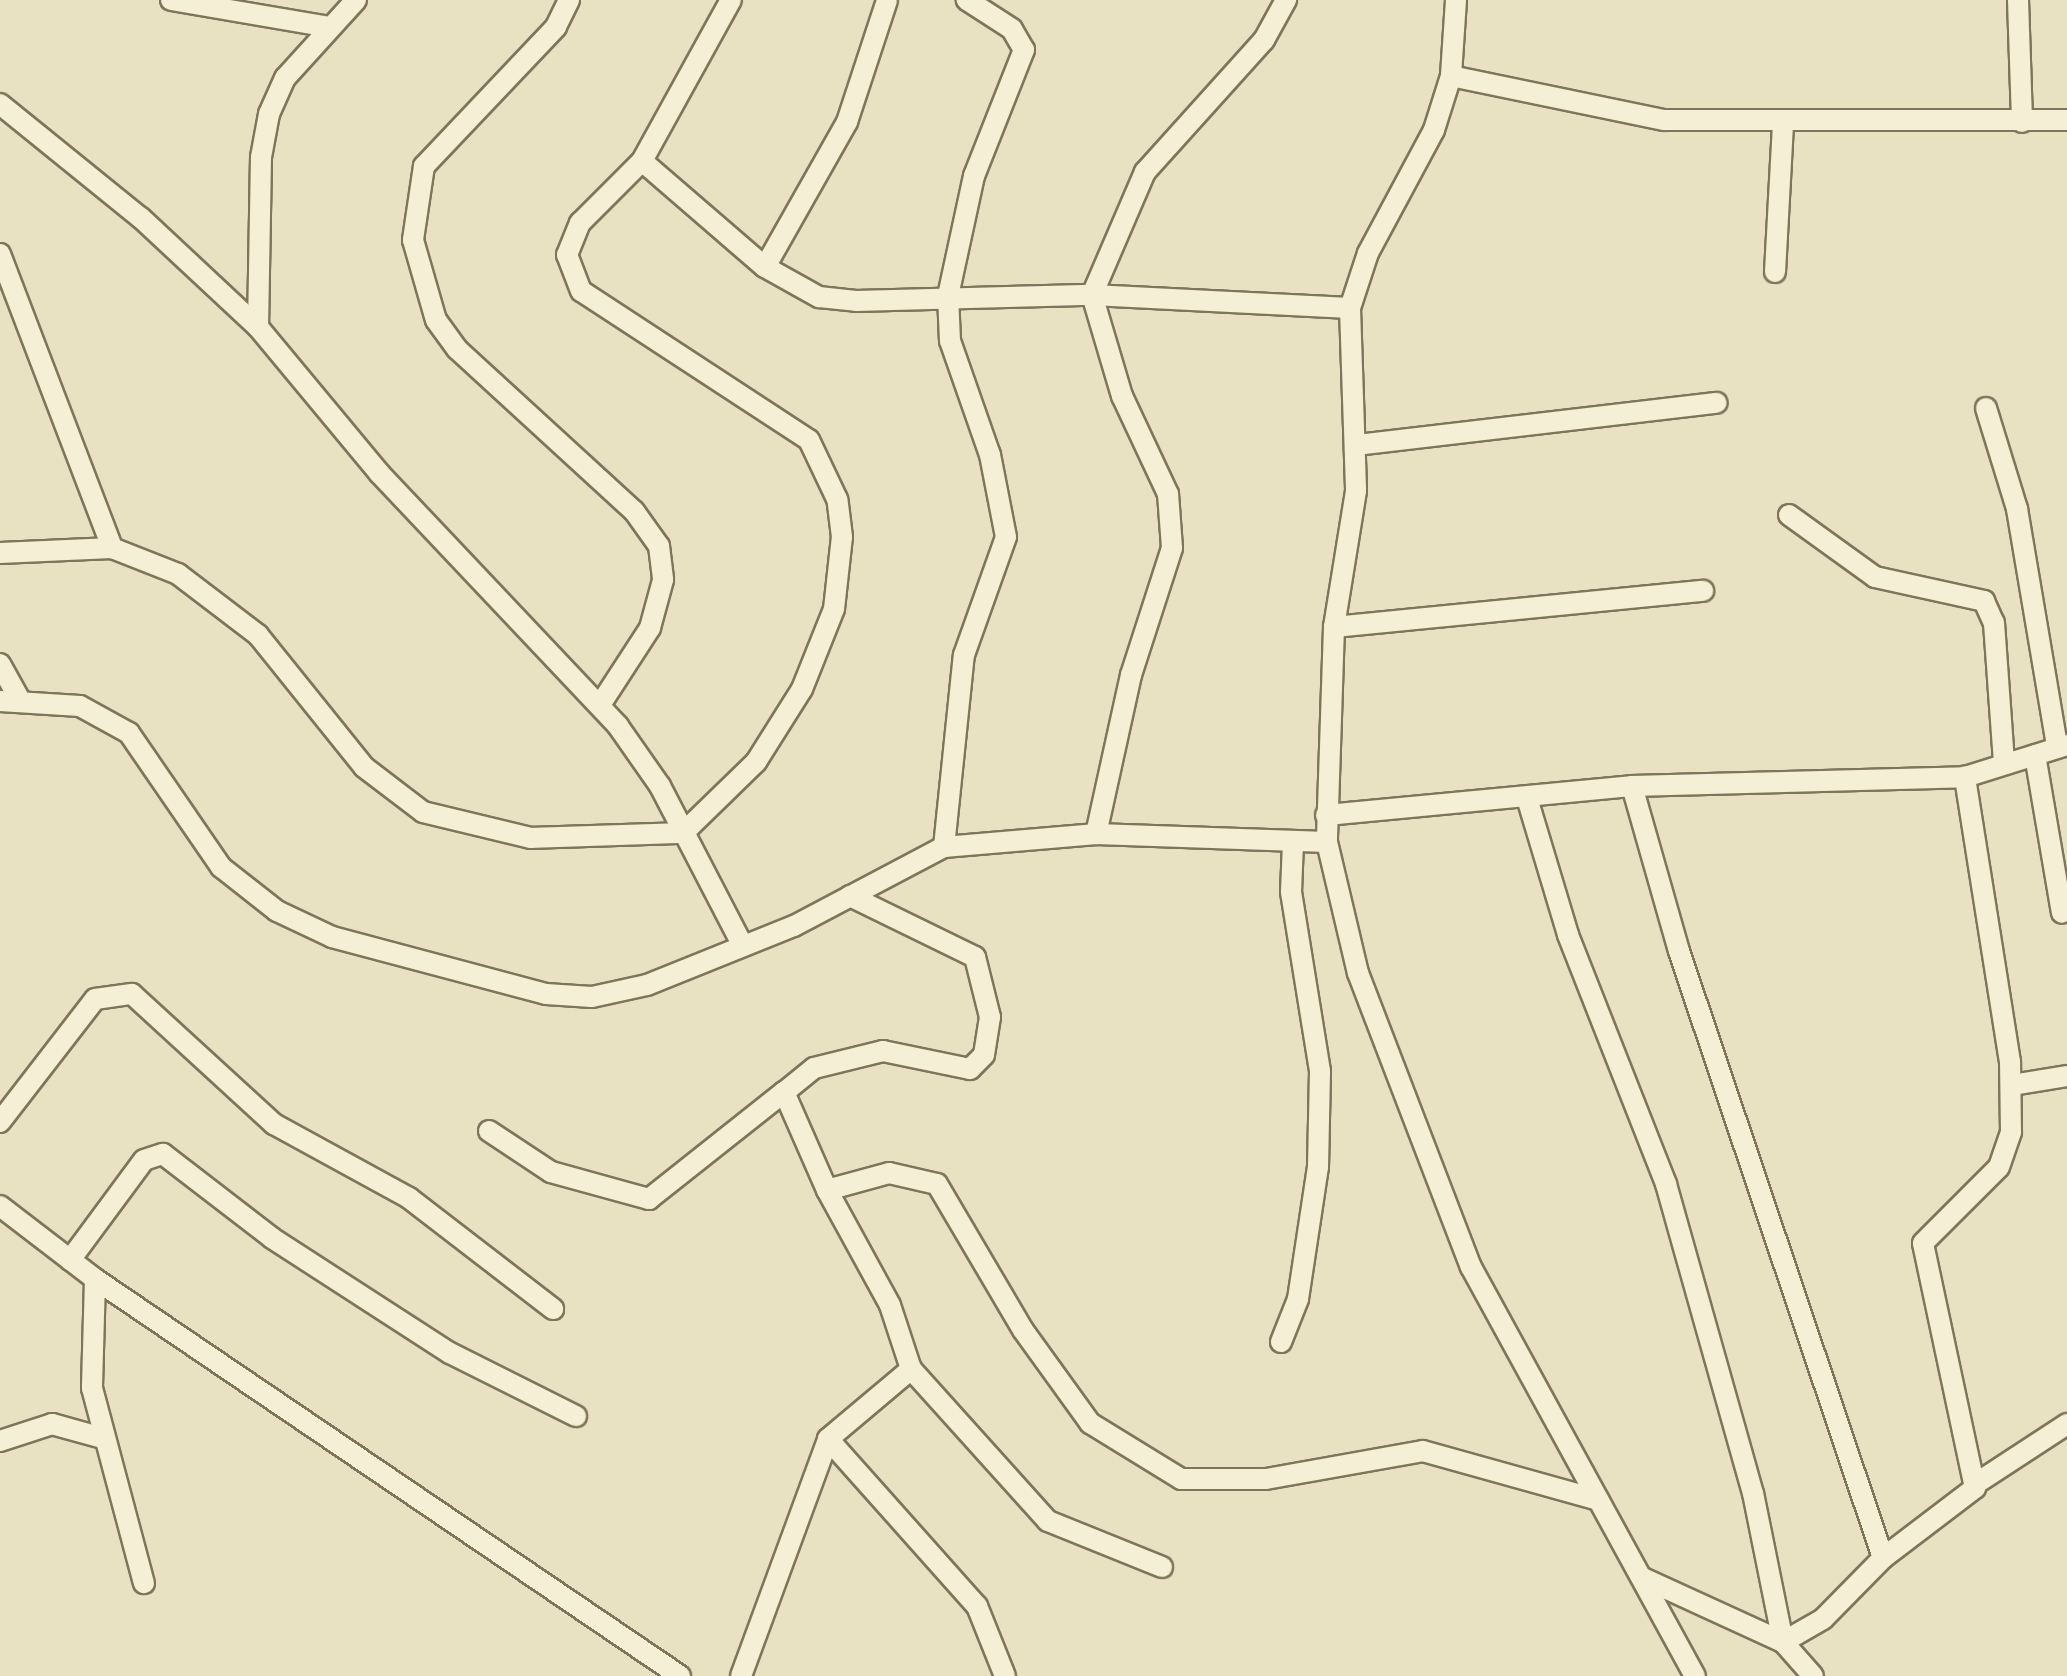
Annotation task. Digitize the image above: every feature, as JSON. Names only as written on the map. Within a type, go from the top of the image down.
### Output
[{"type":"street","points":[[171,0],[329,27]]},
{"type":"street","points":[[258,327],[260,156],[269,114],[284,78],[356,0]]},
{"type":"street","points":[[568,0],[556,26],[424,166],[413,240],[436,320],[457,349],[634,510],[659,546],[663,580],[650,628],[600,705]]},
{"type":"street","points":[[0,553],[112,548],[178,574],[231,610],[290,670],[364,767],[423,812],[531,838],[682,832],[756,762],[802,689],[834,609],[842,537],[837,499],[808,440],[572,279],[570,238],[642,161],[731,0]]},
{"type":"street","points":[[766,267],[847,122],[886,0]]},
{"type":"street","points":[[944,847],[964,656],[1006,536],[990,455],[950,341],[948,296],[974,176],[1024,56],[1012,29],[967,0]]},
{"type":"street","points":[[1096,834],[1130,675],[1172,548],[1168,494],[1122,396],[1092,295],[1145,172],[1264,40],[1286,0]]},
{"type":"street","points":[[1456,0],[1451,76],[1350,308],[1357,444],[1351,546],[1334,626],[1327,842],[1358,973],[1471,1268],[1694,1676]]},
{"type":"street","points":[[2018,0],[2022,122]]},
{"type":"street","points":[[1451,76],[1664,120],[2067,120]]},
{"type":"street","points":[[0,104],[141,218],[258,327],[380,474],[600,705],[660,786],[743,946]]},
{"type":"street","points":[[1775,272],[1783,122]]},
{"type":"street","points":[[642,161],[766,267],[819,297],[1092,295],[1350,308]]},
{"type":"street","points":[[0,254],[112,548]]},
{"type":"street","points":[[1357,444],[1717,403]]},
{"type":"street","points":[[1326,815],[1632,786],[1964,777],[2062,745],[2017,509],[1986,408]]},
{"type":"street","points":[[1790,515],[1876,578],[1984,602],[1994,623],[2004,764]]},
{"type":"street","points":[[1334,626],[1703,591]]},
{"type":"street","points":[[0,664],[10,701],[80,706],[129,732],[221,866],[246,892],[332,937],[492,984],[592,996],[647,985],[743,946],[944,847],[1096,834],[1294,844],[1327,842]]},
{"type":"street","points":[[2035,754],[2062,913]]},
{"type":"street","points":[[1964,777],[2012,1085],[2000,1166],[1923,1240],[1976,1483]]},
{"type":"street","points":[[1632,786],[1679,951],[1883,1558]]},
{"type":"street","points":[[1527,798],[1568,936],[1666,1184],[1753,1494],[1782,1642]]},
{"type":"street","points":[[1280,1342],[1298,1299],[1318,1167],[1320,1071],[1291,892],[1294,844]]},
{"type":"street","points":[[489,1130],[551,1172],[649,1199],[814,1068],[844,1058],[914,1054],[964,1070],[984,1055],[990,1004],[976,957],[850,896]]},
{"type":"street","points":[[0,1122],[95,999],[127,992],[274,1124],[409,1198],[552,1309]]},
{"type":"street","points":[[2012,1085],[2067,1076]]},
{"type":"street","points":[[784,1092],[827,1190],[890,1305],[911,1370],[1048,1521],[1162,1567]]},
{"type":"street","points":[[70,1260],[144,1160],[163,1154],[272,1238],[450,1354],[576,1416]]},
{"type":"street","points":[[827,1190],[889,1173],[937,1184],[1067,1396],[1119,1446],[1181,1479],[1266,1480],[1423,1451],[1598,1500]]},
{"type":"street","points":[[0,1206],[96,1279],[680,1676]]},
{"type":"street","points":[[96,1279],[92,1388],[102,1438],[144,1584]]},
{"type":"street","points":[[741,1676],[828,1439],[911,1370]]},
{"type":"street","points":[[1782,1642],[1822,1619],[1883,1558],[1976,1483],[2067,1424]]},
{"type":"street","points":[[0,1440],[42,1425],[102,1438]]},
{"type":"street","points":[[828,1439],[977,1606],[1005,1676]]},
{"type":"street","points":[[1643,1578],[1782,1642],[1813,1676]]}]
